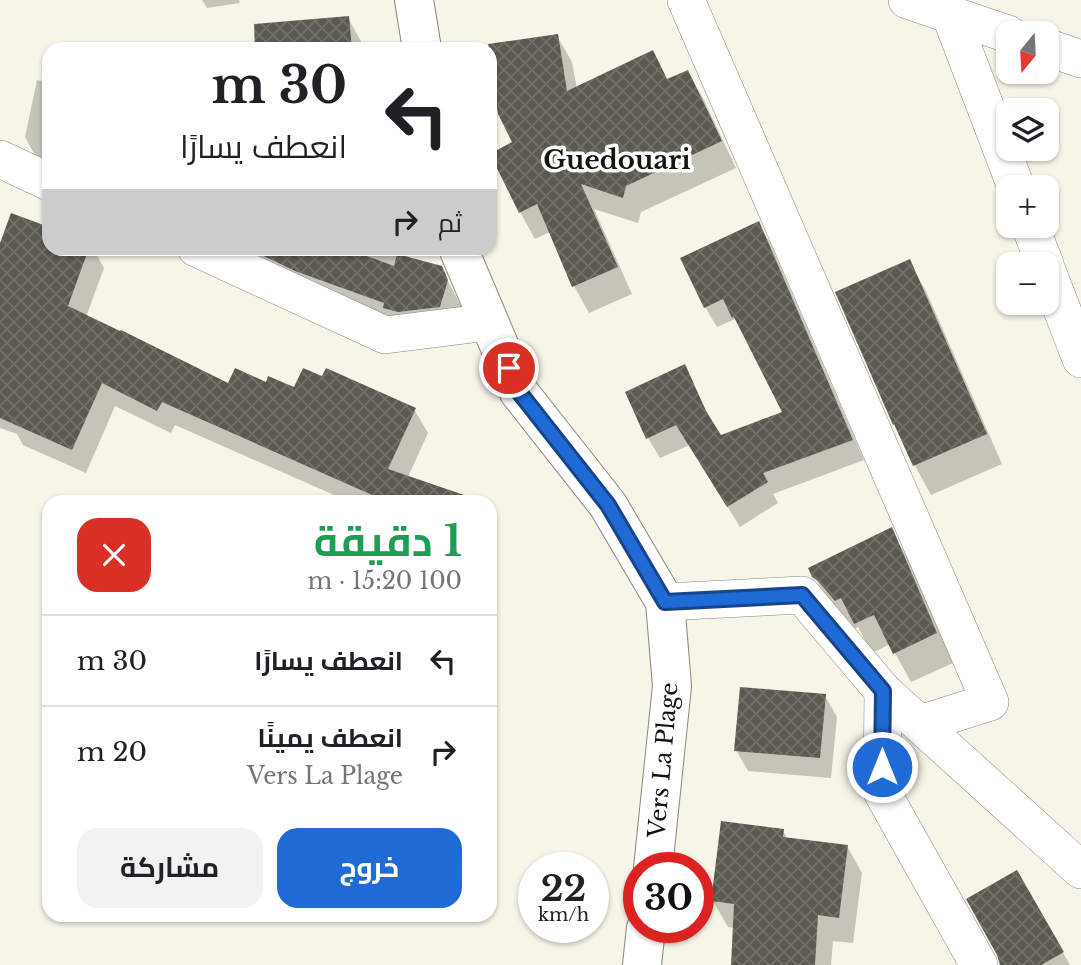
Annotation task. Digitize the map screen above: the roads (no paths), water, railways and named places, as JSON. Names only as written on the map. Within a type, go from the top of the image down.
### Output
[{"type":"street","points":[[414,0],[421,42]]},
{"type":"street","points":[[686,0],[990,702],[920,724]]},
{"type":"street","points":[[908,0],[996,30]]},
{"type":"street","points":[[950,14],[1011,175]]},
{"type":"street","points":[[1059,51],[1081,59]]},
{"type":"street","points":[[0,159],[42,178]]},
{"type":"street","points":[[213,256],[385,335],[489,322]]},
{"type":"street","name":"Vers La Plage","points":[[461,256],[519,392],[608,505],[665,602],[672,686],[655,852]]},
{"type":"street","points":[[1059,301],[1081,359]]},
{"type":"street","points":[[665,602],[802,595],[883,691],[1081,870]]},
{"type":"street","points":[[883,691],[882,792],[979,965]]},
{"type":"street","points":[[642,965],[644,943]]},
{"type":"district","name":"Guedouari","points":[[617,160]]}]
